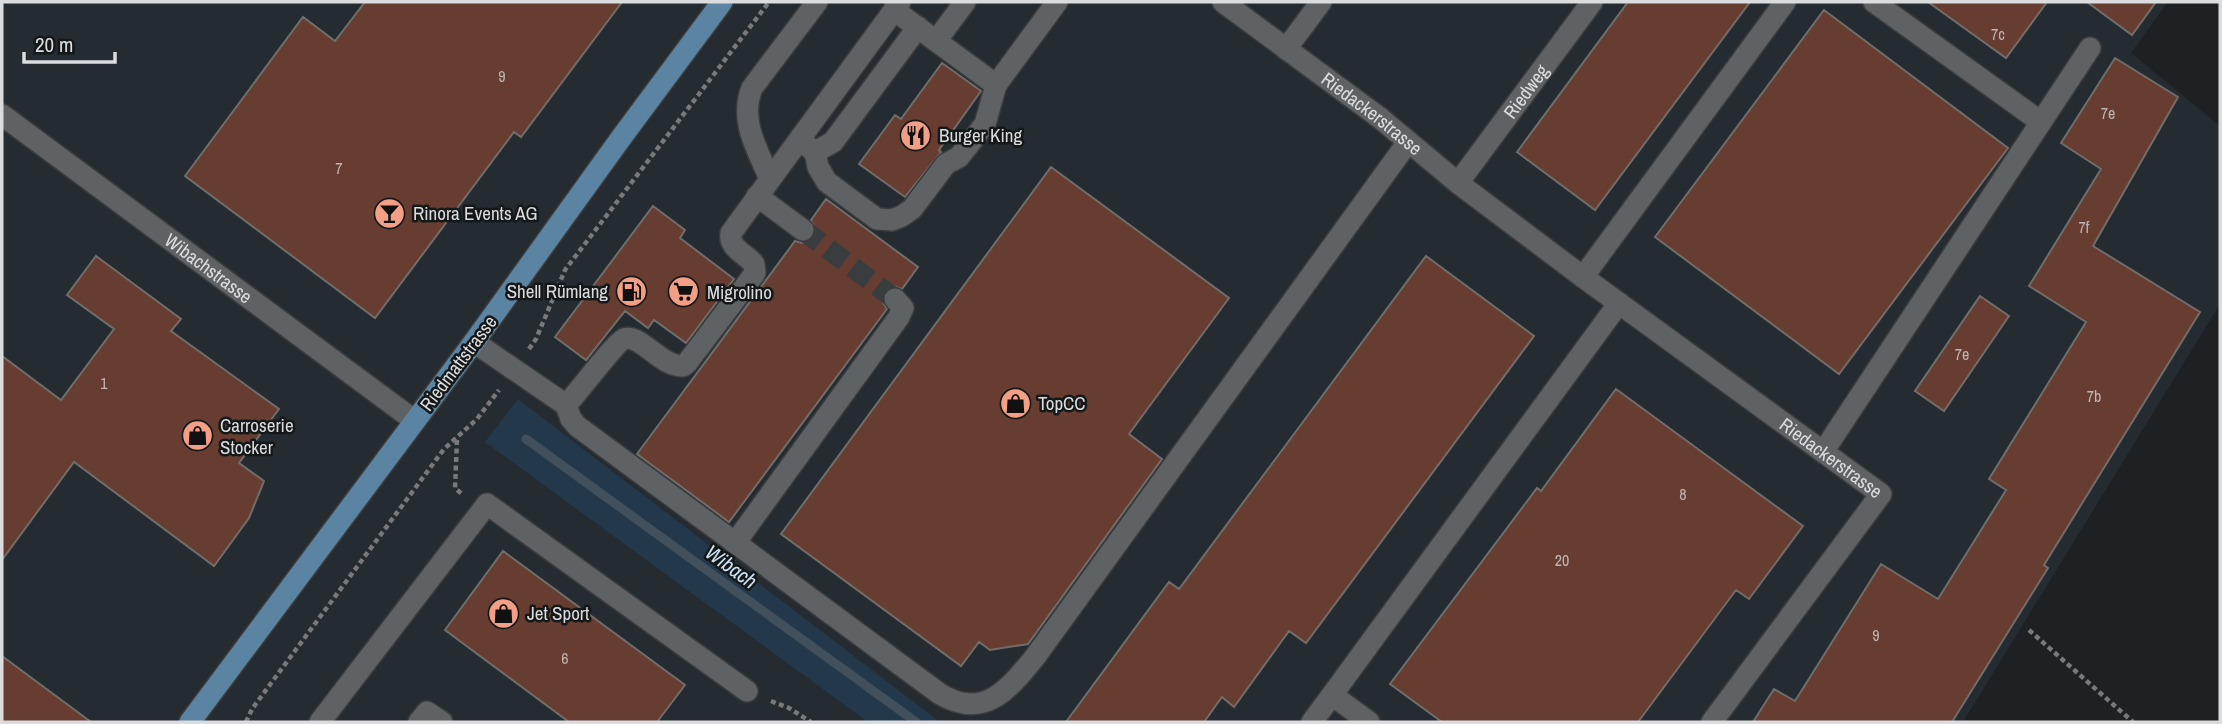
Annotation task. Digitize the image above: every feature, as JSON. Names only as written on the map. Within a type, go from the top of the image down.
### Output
[{"type":"main road","name":"Riedmattstrasse","points":[[190,722],[474,342],[722,2]]},
{"type":"street","points":[[771,179],[748,123],[747,101],[752,88],[817,2]]},
{"type":"street","points":[[936,41],[965,2]]},
{"type":"street","points":[[807,146],[827,182],[877,219],[892,220],[902,216],[912,209],[946,164],[959,157],[985,124],[996,85],[1057,2]]},
{"type":"street","name":"Riedackerstrasse","points":[[1223,2],[1380,118],[1458,183],[1583,277],[1881,494],[1712,722]]},
{"type":"street","points":[[1286,48],[1321,2]]},
{"type":"street","name":"Riedweg","points":[[1458,183],[1592,2]]},
{"type":"street","points":[[1583,277],[1784,2]]},
{"type":"street","points":[[1874,2],[2041,122]]},
{"type":"street","points":[[566,405],[624,339],[640,343],[673,365],[683,366],[692,358],[755,273],[754,264],[736,248],[730,238],[771,179],[807,146],[897,6],[918,27],[996,85]]},
{"type":"street","points":[[807,146],[833,142],[918,27]]},
{"type":"street","points":[[1823,452],[2090,48]]},
{"type":"street","name":"Wibachstrasse","points":[[2,115],[415,421]]},
{"type":"street","points":[[474,342],[566,405],[570,419],[577,426],[952,701],[977,704],[999,694],[1035,657],[1408,142]]},
{"type":"street","points":[[757,197],[803,230]]},
{"type":"street","points":[[735,543],[902,313],[902,306],[895,299]]},
{"type":"street","points":[[1312,722],[1619,303]]},
{"type":"street","points":[[320,722],[487,504],[747,691]]},
{"type":"street","points":[[1332,695],[1368,722]]},
{"type":"street","points":[[419,722],[427,712],[442,722]]},
{"type":"path","points":[[457,439],[455,488],[483,508]]},
{"type":"path","points":[[2029,630],[2133,722]]},
{"type":"path","points":[[789,708],[811,722]]},
{"type":"shaded area","points":[[2,2],[2168,2],[2131,53],[2220,126],[2220,304],[1963,722],[2,722]]},
{"type":"shaded area","points":[[518,399],[940,722],[868,722],[485,442]]},
{"type":"building","points":[[365,2],[622,2],[521,137],[514,132],[375,318],[185,176],[303,17],[335,41]]},
{"type":"building","points":[[1628,2],[1750,2],[1595,210],[1517,152]]},
{"type":"building","points":[[1928,2],[2047,2],[2006,58]]},
{"type":"building","points":[[2087,2],[2156,2],[2132,35]]},
{"type":"building","points":[[1824,10],[2008,148],[1839,374],[1655,237]]},
{"type":"building","points":[[2115,58],[2178,97],[2093,246],[2200,312],[2044,565],[2048,568],[1952,722],[1753,722],[1774,689],[1795,701],[1881,564],[1938,599],[2006,490],[1989,479],[2086,322],[2029,286],[2101,169],[2061,143]]},
{"type":"building","name":"Burger King","points":[[942,63],[981,91],[939,150],[941,152],[905,197],[859,164],[895,115],[901,119]]},
{"type":"building","name":"TopCC","points":[[1051,167],[1229,298],[1129,434],[1162,459],[1028,644],[990,650],[979,642],[961,666],[781,534]]},
{"type":"building","points":[[826,199],[918,267],[902,289],[893,286],[886,290],[882,301],[887,309],[729,522],[637,454],[795,241],[802,243],[813,238],[816,231],[811,220]]},
{"type":"building","name":"Shell Rümlang","points":[[653,206],[685,230],[680,238],[734,279],[686,343],[654,320],[648,328],[625,311],[586,360],[555,337]]},
{"type":"building","points":[[96,256],[181,319],[171,331],[279,409],[239,463],[264,481],[249,518],[214,566],[74,462],[2,560],[2,356],[61,400],[114,329],[67,295]]},
{"type":"building","points":[[1426,256],[1534,336],[1306,643],[1289,631],[1234,707],[1222,697],[1204,722],[1066,722],[1169,582],[1179,589]]},
{"type":"building","points":[[1980,296],[2009,316],[1944,411],[1915,391]]},
{"type":"building","points":[[1616,389],[1803,526],[1749,599],[1736,590],[1638,722],[1442,722],[1390,684],[1537,488],[1541,491]]},
{"type":"building","points":[[503,551],[685,685],[657,722],[569,722],[445,630]]},
{"type":"building","points":[[2,656],[91,722],[2,722]]},
{"type":"waterway","name":"Wibach","points":[[526,439],[916,722]]},
{"type":"tunnel","points":[[803,230],[895,299]]},
{"type":"place","name":"Burger King","points":[[916,135]]},
{"type":"place","name":"Rinora Events AG","points":[[390,213]]},
{"type":"place","name":"Shell Rümlang","points":[[631,291]]},
{"type":"place","name":"Migrolino","points":[[684,292]]},
{"type":"place","name":"TopCC","points":[[1015,403]]},
{"type":"place","name":"Carroserie Stocker","points":[[197,436]]},
{"type":"place","name":"Jet Sport","points":[[504,613]]}]
